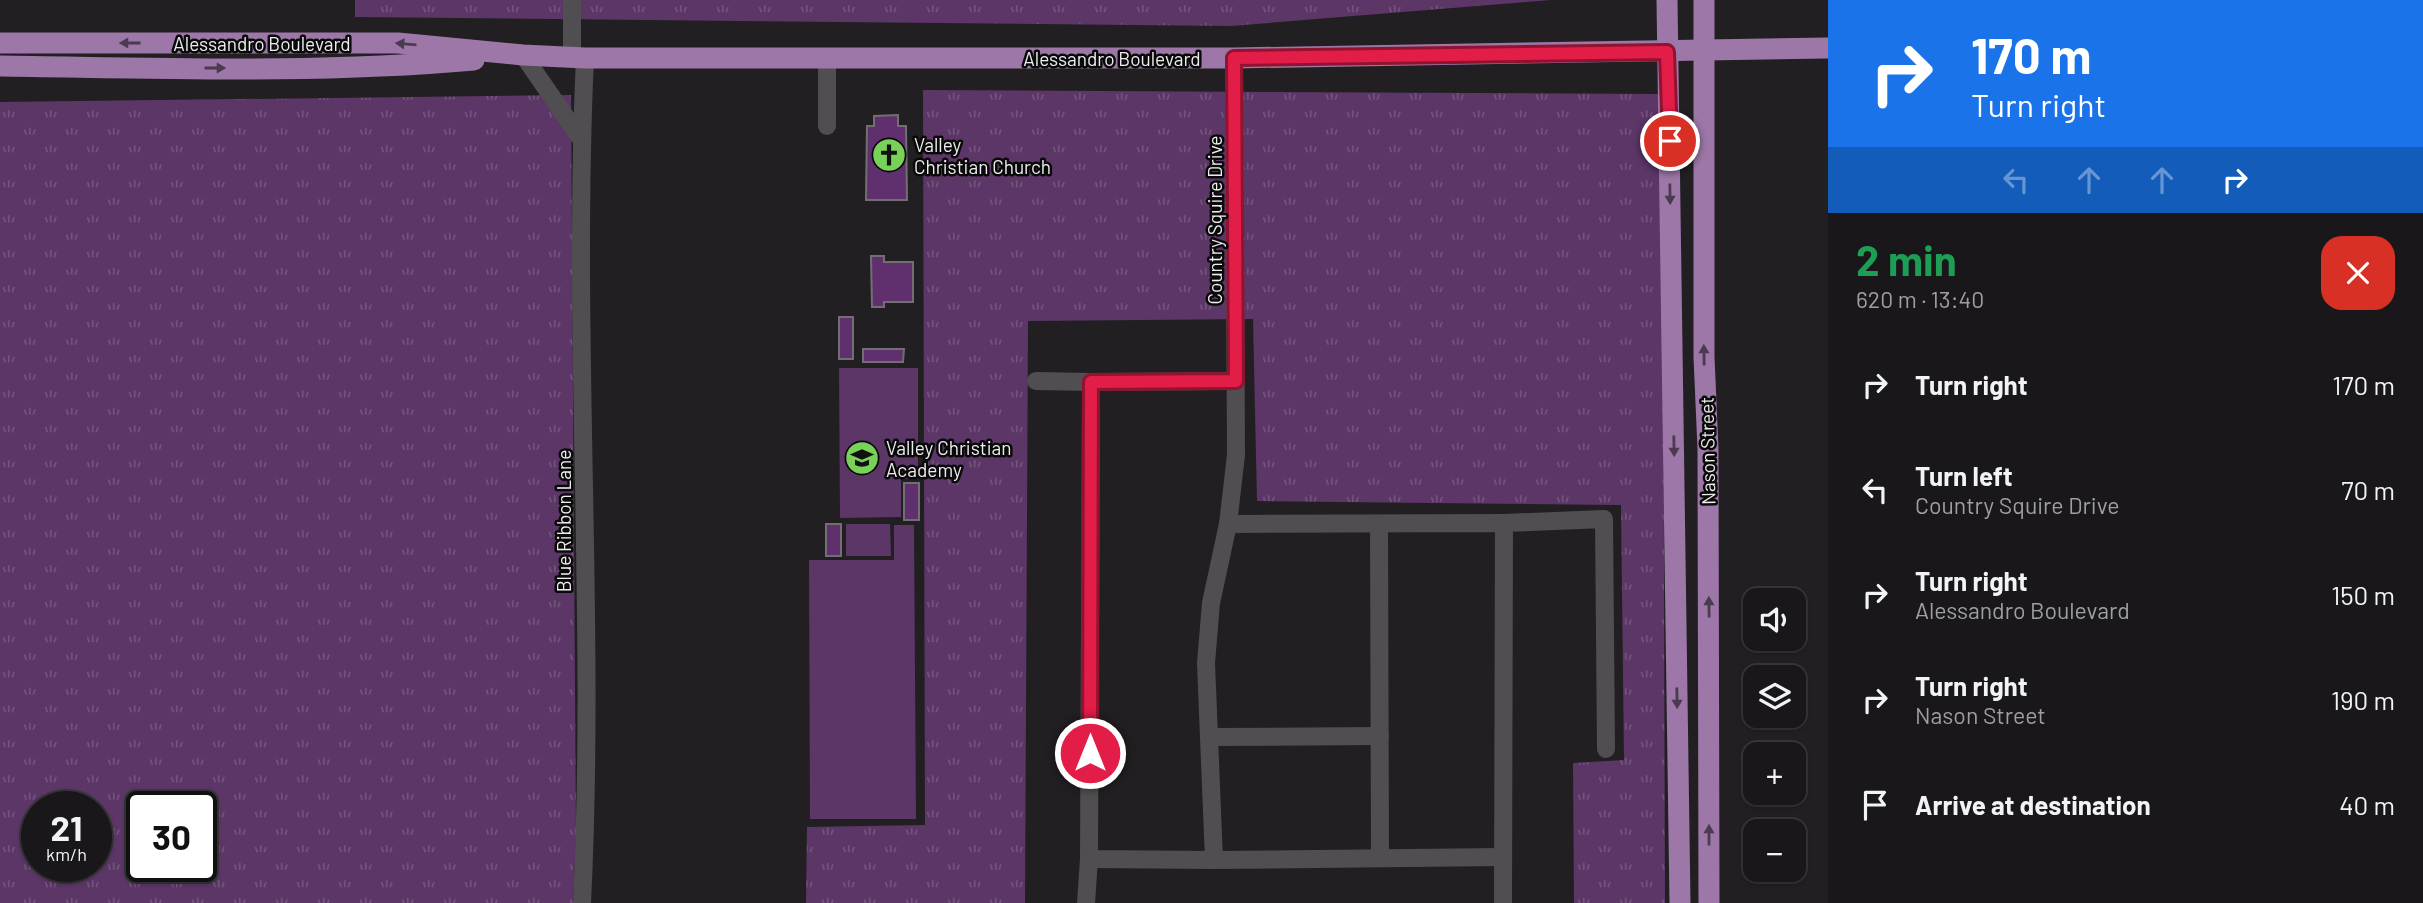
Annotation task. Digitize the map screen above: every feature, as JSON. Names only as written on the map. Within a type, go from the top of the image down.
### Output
[{"type":"main road","name":"Nason Street","points":[[1667,0],[1681,903]]},
{"type":"main road","name":"Nason Street","points":[[1704,0],[1709,903]]},
{"type":"main road","name":"Alessandro Boulevard","points":[[0,43],[398,43],[523,55],[579,57],[827,58],[1234,58],[1828,48]]},
{"type":"main road","name":"Alessandro Boulevard","points":[[0,66],[400,66],[523,55]]},
{"type":"street","name":"Blue Ribbon Lane","points":[[572,0],[579,57],[581,139],[585,542],[582,903]]},
{"type":"street","points":[[523,55],[581,139]]},
{"type":"street","points":[[827,58],[827,126]]},
{"type":"street","name":"Country Squire Drive","points":[[1214,860],[1206,663],[1211,603],[1228,524],[1236,455],[1234,58]]},
{"type":"street","points":[[1036,382],[1236,381]]},
{"type":"street","points":[[1086,903],[1089,859],[1091,382]]},
{"type":"street","points":[[1228,524],[1379,525],[1604,519],[1606,749]]},
{"type":"street","points":[[1503,903],[1504,523]]},
{"type":"street","points":[[1379,525],[1380,858]]},
{"type":"street","points":[[1209,737],[1380,736]]},
{"type":"street","points":[[1089,859],[1502,857]]},
{"type":"green space","points":[[355,0],[1551,0],[1231,26],[355,17]]},
{"type":"green space","points":[[923,90],[1659,94],[1663,238],[1665,903],[1574,903],[1573,763],[1624,760],[1621,505],[1257,501],[1253,319],[1028,321],[1025,903],[806,903],[807,827],[925,825]]},
{"type":"green space","points":[[571,95],[576,837],[573,903],[0,903],[0,102]]},
{"type":"green space","points":[[839,368],[918,368],[918,479],[901,479],[901,517],[840,518]]},
{"type":"green space","points":[[846,524],[890,524],[891,556],[846,556]]},
{"type":"green space","points":[[894,525],[914,525],[916,819],[810,819],[809,560],[894,560]]},
{"type":"building","points":[[898,115],[898,126],[906,126],[907,200],[866,200],[867,126],[874,126],[874,116]]},
{"type":"building","points":[[871,256],[884,256],[884,262],[913,262],[913,302],[884,302],[884,307],[872,307]]},
{"type":"building","points":[[839,317],[853,317],[853,359],[839,359]]},
{"type":"building","points":[[863,349],[904,349],[903,362],[863,362]]},
{"type":"building","points":[[904,483],[919,483],[919,520],[904,520]]},
{"type":"building","points":[[826,524],[841,524],[841,556],[826,556]]},
{"type":"place","name":"Valley Christian Church","points":[[889,155]]},
{"type":"place","name":"Valley Christian Academy","points":[[862,458]]},
{"type":"route","points":[[1090,753],[1091,382],[1236,381],[1234,58],[1667,52],[1670,141]]}]
